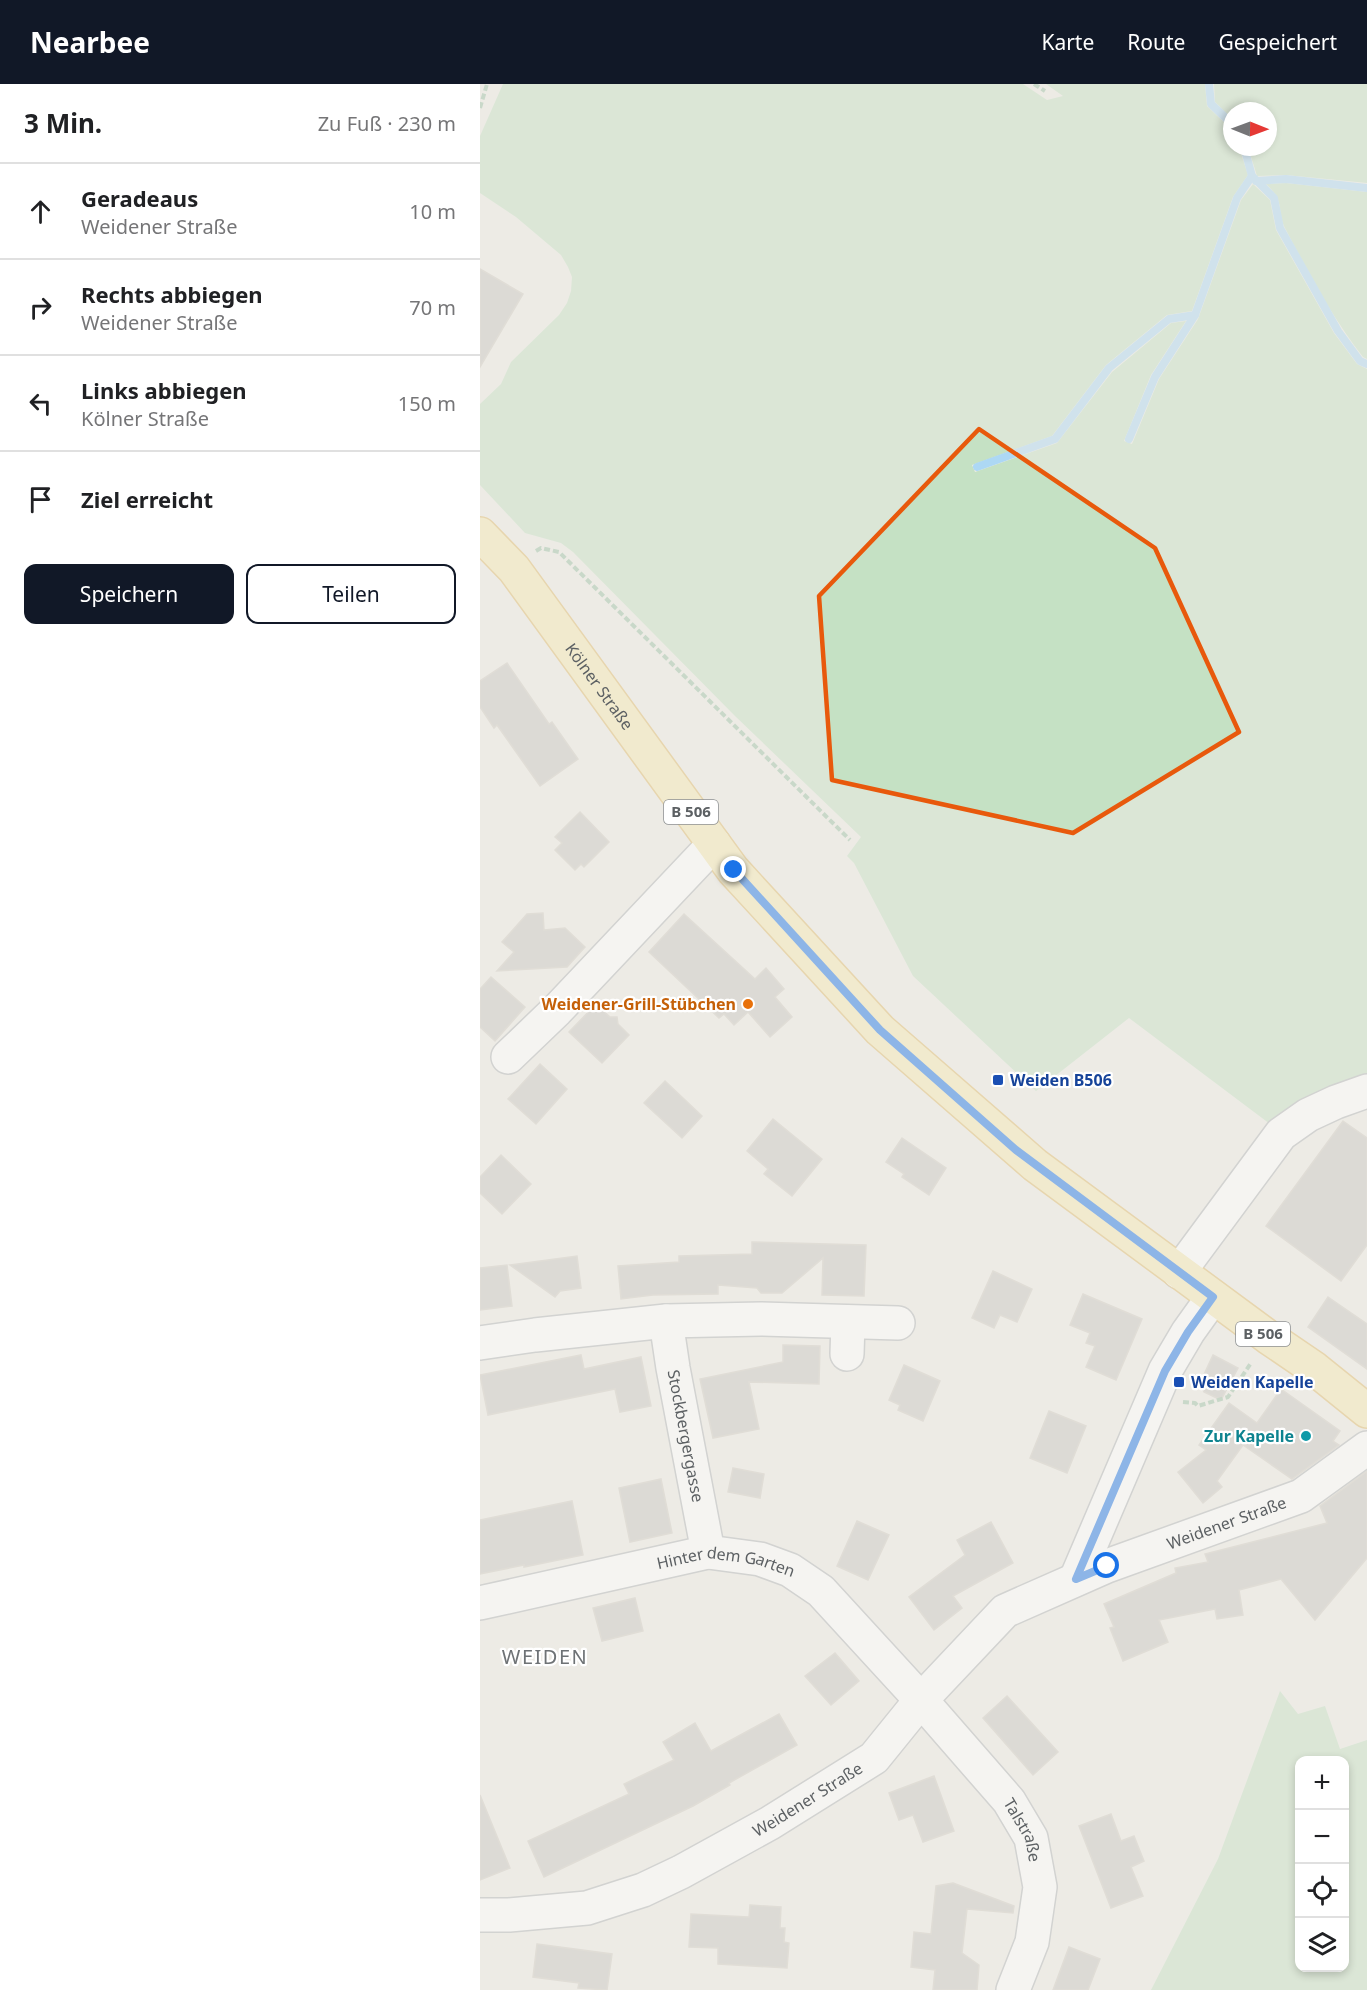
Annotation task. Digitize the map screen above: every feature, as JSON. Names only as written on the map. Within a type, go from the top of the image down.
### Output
[{"type":"main road","name":"Kölner Straße","points":[[480,534],[514,568],[734,870],[880,1030],[1016,1150],[1213,1297],[1315,1369],[1367,1411]]},
{"type":"street","points":[[508,1057],[557,1010],[714,844]]},
{"type":"street","points":[[1179,1272],[1281,1134],[1308,1115],[1335,1102],[1367,1091]]},
{"type":"street","points":[[1076,1579],[1160,1380],[1188,1332],[1213,1297]]},
{"type":"street","points":[[480,1342],[666,1321],[761,1319],[898,1323]]},
{"type":"street","name":"Stockbergergasse","points":[[666,1321],[708,1552]]},
{"type":"street","points":[[847,1354],[848,1322]]},
{"type":"street","name":"Weidener Straße","points":[[480,1916],[586,1908],[643,1890],[681,1872],[770,1823],[874,1758],[921,1700],[1005,1611],[1076,1579],[1301,1496],[1367,1448]]},
{"type":"street","name":"Hinter dem Garten","points":[[480,1603],[708,1552],[760,1559],[790,1570],[821,1591],[921,1700]]},
{"type":"street","name":"Talstraße","points":[[921,1700],[1009,1801],[1031,1838],[1040,1887],[1032,1942],[1013,1990]]},
{"type":"path","points":[[480,108],[487,84]]},
{"type":"path","points":[[1034,84],[1045,91]]},
{"type":"path","points":[[514,568],[541,548],[559,552],[850,840]]},
{"type":"path","points":[[1198,1406],[1228,1396],[1268,1337]]},
{"type":"highlighted area","points":[[979,429],[1155,548],[1239,732],[1073,833],[832,780],[819,596]]},
{"type":"green space","points":[[503,84],[1023,84],[1047,100],[1063,96],[1046,84],[1205,84],[1207,106],[1223,121],[1223,156],[1242,156],[1248,175],[1233,197],[1192,311],[1167,315],[1106,365],[1052,436],[972,465],[975,472],[1057,443],[1112,372],[1171,323],[1186,321],[1151,375],[1124,441],[1132,444],[1159,379],[1198,319],[1241,200],[1253,184],[1270,200],[1276,230],[1334,333],[1357,364],[1367,369],[1367,1081],[1274,1127],[1129,1018],[1036,1091],[913,976],[854,863],[847,856],[861,837],[735,716],[573,552],[561,543],[525,533],[480,485],[480,404],[501,384],[511,362],[559,315],[567,303],[572,277],[561,255],[516,217],[480,193],[480,136]]},
{"type":"green space","points":[[1214,84],[1367,84],[1367,183],[1286,175],[1257,176],[1251,156],[1277,156],[1277,102],[1223,102],[1223,110],[1215,102]]},
{"type":"green space","points":[[1286,183],[1367,192],[1367,359],[1363,357],[1341,327],[1312,279],[1283,223],[1279,202],[1266,184]]},
{"type":"green space","points":[[1280,1691],[1298,1714],[1325,1706],[1340,1749],[1367,1740],[1367,1990],[1151,1990],[1218,1859]]},
{"type":"building","points":[[480,269],[523,294],[480,367]]},
{"type":"building","points":[[507,663],[549,724],[552,722],[578,759],[540,786],[497,725],[494,728],[480,707],[480,681]]},
{"type":"building","points":[[580,812],[609,842],[584,867],[581,864],[575,870],[555,850],[562,843],[555,837]]},
{"type":"building","points":[[543,913],[544,930],[565,928],[585,947],[567,967],[497,971],[514,952],[502,942],[527,914]]},
{"type":"building","points":[[684,914],[755,979],[766,968],[784,989],[775,997],[792,1017],[770,1037],[748,1012],[734,1025],[724,1014],[719,1018],[649,952]]},
{"type":"building","points":[[491,977],[525,1007],[495,1041],[480,1027],[480,989]]},
{"type":"building","points":[[596,1004],[610,1017],[617,1017],[618,1024],[629,1035],[602,1063],[569,1032]]},
{"type":"building","points":[[540,1064],[567,1089],[536,1124],[508,1099]]},
{"type":"building","points":[[665,1081],[702,1116],[682,1138],[644,1103]]},
{"type":"building","points":[[773,1119],[822,1159],[792,1196],[764,1174],[768,1169],[747,1151]]},
{"type":"building","points":[[1343,1121],[1367,1138],[1367,1245],[1341,1281],[1266,1226]]},
{"type":"building","points":[[902,1138],[946,1168],[929,1195],[902,1177],[904,1174],[886,1162]]},
{"type":"building","points":[[501,1155],[531,1184],[502,1214],[480,1193],[480,1177]]},
{"type":"building","points":[[752,1242],[866,1245],[864,1296],[822,1295],[823,1258],[782,1293],[761,1293],[757,1288],[718,1285],[718,1294],[653,1295],[621,1299],[618,1266],[679,1262],[679,1256],[752,1254]]},
{"type":"building","points":[[577,1256],[581,1288],[560,1291],[555,1297],[510,1265]]},
{"type":"building","points":[[507,1265],[512,1306],[480,1310],[480,1268]]},
{"type":"building","points":[[993,1271],[1032,1289],[1017,1322],[1000,1315],[994,1328],[972,1318]]},
{"type":"building","points":[[1083,1294],[1142,1319],[1116,1380],[1086,1367],[1095,1346],[1086,1343],[1090,1333],[1070,1325]]},
{"type":"building","points":[[1328,1297],[1367,1324],[1367,1369],[1308,1327]]},
{"type":"building","points":[[783,1345],[820,1346],[819,1384],[749,1382],[759,1429],[713,1438],[700,1379],[783,1362]]},
{"type":"building","points":[[581,1355],[584,1369],[641,1357],[651,1406],[620,1412],[615,1389],[488,1415],[480,1375]]},
{"type":"building","points":[[1213,1355],[1238,1368],[1221,1400],[1204,1392],[1200,1383]]},
{"type":"building","points":[[904,1365],[940,1381],[923,1421],[898,1410],[900,1405],[889,1400]]},
{"type":"building","points":[[1281,1389],[1340,1431],[1333,1441],[1339,1445],[1292,1479],[1243,1445],[1217,1481],[1222,1487],[1203,1503],[1178,1472],[1206,1450],[1199,1445],[1229,1403],[1257,1423]]},
{"type":"building","points":[[1049,1411],[1086,1426],[1067,1473],[1030,1458]]},
{"type":"building","points":[[733,1468],[764,1474],[760,1498],[728,1492]]},
{"type":"building","points":[[1367,1471],[1367,1558],[1315,1620],[1281,1579],[1239,1590],[1243,1615],[1217,1619],[1215,1609],[1159,1620],[1168,1642],[1123,1661],[1110,1628],[1114,1627],[1104,1604],[1176,1573],[1175,1568],[1208,1562],[1205,1554],[1327,1523],[1320,1506]]},
{"type":"building","points":[[661,1479],[672,1533],[630,1542],[619,1488]]},
{"type":"building","points":[[572,1501],[583,1555],[480,1574],[480,1520]]},
{"type":"building","points":[[857,1521],[889,1535],[868,1580],[837,1566]]},
{"type":"building","points":[[991,1522],[1013,1563],[953,1596],[962,1608],[934,1630],[909,1597],[965,1555],[957,1540]]},
{"type":"building","points":[[635,1598],[643,1631],[602,1641],[593,1608]]},
{"type":"building","points":[[835,1653],[859,1681],[831,1705],[805,1676]]},
{"type":"building","points":[[1007,1696],[1058,1752],[1033,1775],[983,1718]]},
{"type":"building","points":[[779,1714],[797,1745],[693,1806],[544,1877],[528,1841],[629,1794],[624,1784],[674,1760],[663,1742],[695,1723],[711,1751]]},
{"type":"building","points":[[934,1776],[954,1831],[923,1842],[913,1815],[899,1820],[889,1793]]},
{"type":"building","points":[[480,1795],[510,1868],[480,1880]]},
{"type":"building","points":[[1111,1814],[1121,1841],[1134,1836],[1144,1861],[1131,1867],[1143,1896],[1111,1908],[1079,1826]]},
{"type":"building","points":[[953,1883],[1014,1906],[1013,1913],[967,1909],[962,1953],[979,1965],[977,1990],[933,1990],[935,1970],[911,1967],[914,1932],[931,1934],[936,1886]]},
{"type":"building","points":[[750,1905],[781,1907],[780,1928],[785,1928],[784,1942],[789,1943],[787,1968],[718,1964],[718,1948],[689,1947],[691,1914],[749,1917]]},
{"type":"building","points":[[537,1944],[612,1954],[607,1990],[578,1988],[579,1983],[533,1977]]},
{"type":"building","points":[[1069,1947],[1100,1959],[1088,1990],[1053,1990]]},
{"type":"waterway","points":[[1209,84],[1211,104],[1223,115]]},
{"type":"waterway","points":[[1246,156],[1252,176],[1274,198],[1280,228],[1338,331],[1360,361],[1367,364]]},
{"type":"waterway","points":[[977,467],[1055,439],[1109,368],[1169,319],[1195,315],[1237,198],[1252,176]]},
{"type":"waterway","points":[[1256,181],[1286,179],[1367,188]]},
{"type":"waterway","points":[[1129,439],[1155,377],[1195,315]]},
{"type":"place","name":"Weidener-Grill-Stübchen","points":[[748,1004]]},
{"type":"place","name":"Weiden B506","points":[[998,1080]]},
{"type":"place","name":"Weiden Kapelle","points":[[1179,1382]]},
{"type":"place","name":"Zur Kapelle","points":[[1306,1436]]},
{"type":"district","name":"WEIDEN","points":[[545,1657]]},
{"type":"route","points":[[734,870],[880,1030],[1016,1150],[1213,1297],[1188,1332],[1151,1398],[1076,1579],[1107,1566]]}]
